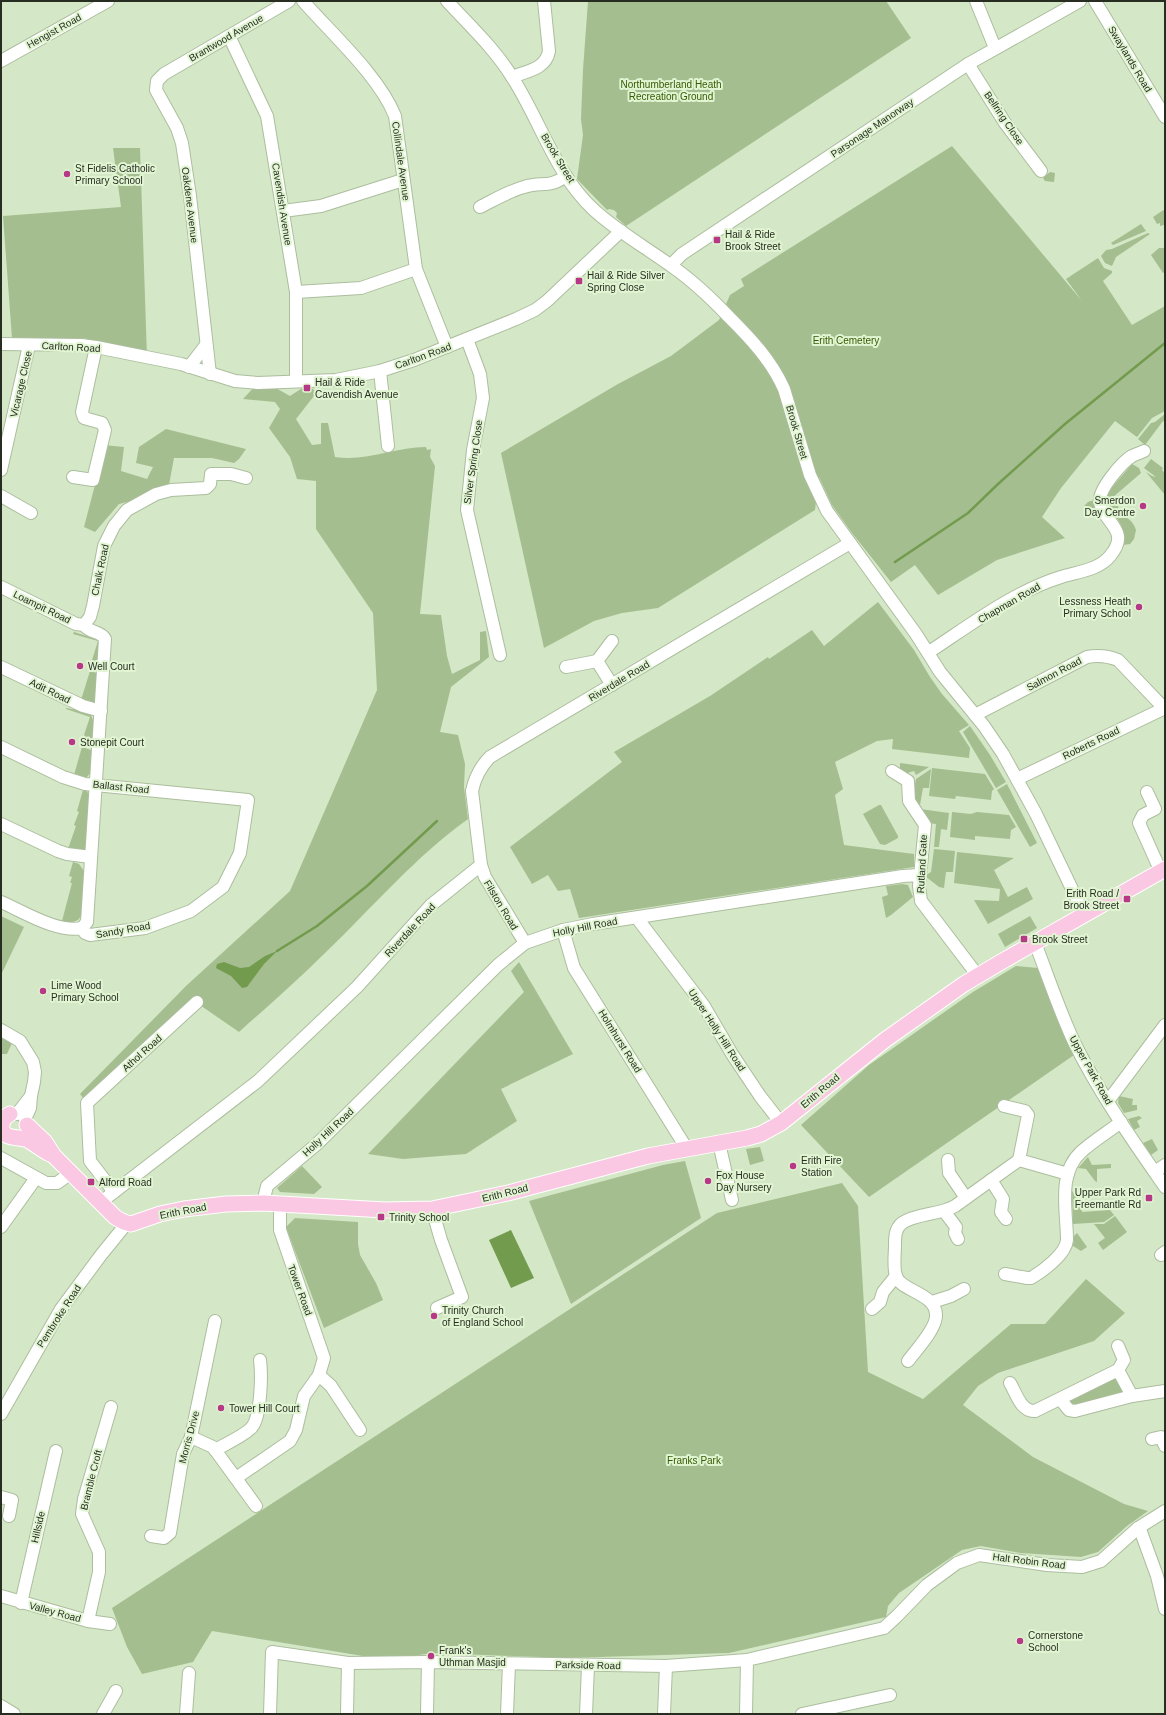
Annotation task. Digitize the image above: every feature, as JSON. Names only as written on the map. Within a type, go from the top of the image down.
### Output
[{"type":"main road","name":"Erith Road","points":[[127,1223],[132,1224],[160,1214],[184,1208],[226,1204],[263,1203],[385,1210],[432,1209],[508,1193],[648,1156],[761,1134],[781,1123],[885,1040],[919,1015],[978,976],[1163,870]]},
{"type":"main road","points":[[16,1117],[26,1132],[19,1138]]},
{"type":"main road","points":[[54,1156],[39,1149],[27,1140],[19,1138],[12,1139],[6,1136],[2,1127],[5,1118],[16,1117],[45,1142],[54,1156],[116,1217],[122,1222],[127,1223]]},
{"type":"street","name":"Hengist Road","points":[[1,61],[108,1]]},
{"type":"street","name":"Brantwood Avenue","points":[[164,74],[289,1]]},
{"type":"street","name":"Collindale Avenue","points":[[303,1],[369,74],[390,104],[395,116],[416,269],[447,347]]},
{"type":"street","name":"Brook Street","points":[[447,1],[501,61],[512,77],[566,176],[594,209],[621,231],[671,265],[713,300],[752,340],[768,359],[784,388],[805,462],[827,511],[928,652],[940,672],[988,731],[1036,814],[1084,914]]},
{"type":"street","points":[[512,77],[542,65],[547,59],[549,51],[544,1]]},
{"type":"street","points":[[976,1],[995,48]]},
{"type":"street","name":"Parsonage Manorway","points":[[671,265],[682,254],[968,64],[1080,1]]},
{"type":"street","name":"Swaylands Road","points":[[1095,1],[1165,116]]},
{"type":"street","name":"Cavendish Avenue","points":[[229,36],[267,116],[296,292],[296,381]]},
{"type":"street","name":"Bellring Close","points":[[968,64],[1005,123],[1040,172]]},
{"type":"street","name":"Oakdene Avenue","points":[[164,74],[157,81],[156,90],[177,128],[182,143],[190,196],[210,374]]},
{"type":"street","points":[[480,207],[520,188],[539,184],[549,185],[566,176]]},
{"type":"street","points":[[283,211],[321,206],[403,180]]},
{"type":"street","name":"Carlton Road","points":[[1,344],[81,345],[96,347],[151,357],[235,381],[258,383],[336,380],[380,371],[467,340],[535,310],[547,302],[621,231]]},
{"type":"street","points":[[296,292],[361,288],[416,269]]},
{"type":"street","name":"Silver Spring Close","points":[[467,340],[480,374],[483,398],[473,450],[467,510],[500,655]]},
{"type":"street","name":"Vicarage Close","points":[[1,470],[29,345]]},
{"type":"street","points":[[189,367],[206,345]]},
{"type":"street","points":[[73,477],[93,480],[105,430],[102,422],[84,418],[82,412],[96,347]]},
{"type":"street","points":[[380,371],[388,446]]},
{"type":"street","name":"Chapman Road","points":[[928,652],[1025,592],[1050,580],[1096,567],[1108,558],[1116,549],[1118,543],[1116,528],[1101,506],[1100,495],[1121,467],[1132,456],[1144,451]]},
{"type":"street","name":"Chalk Road","points":[[84,626],[90,617],[93,606],[104,546],[114,526],[127,510],[156,494],[171,490],[206,488],[210,484],[211,474],[231,474],[246,478]]},
{"type":"street","points":[[1,496],[31,513]]},
{"type":"street","name":"Riverdale Road","points":[[101,1202],[258,1081],[357,987],[431,905],[481,865],[472,791],[481,766],[490,757],[850,543]]},
{"type":"street","name":"Loampit Road","points":[[1,587],[76,624],[84,626],[86,629],[103,636],[106,639],[101,711]]},
{"type":"street","points":[[566,667],[597,661],[612,641]]},
{"type":"street","name":"Salmon Road","points":[[975,715],[1086,657],[1095,656],[1111,657],[1118,660],[1164,708]]},
{"type":"street","points":[[597,661],[612,685]]},
{"type":"street","name":"Adit Road","points":[[1,667],[78,704],[101,711]]},
{"type":"street","name":"Roberts Road","points":[[1017,779],[1164,708]]},
{"type":"street","points":[[82,928],[87,922],[101,711]]},
{"type":"street","name":"Ballast Road","points":[[1,747],[69,779],[85,784],[248,800]]},
{"type":"street","name":"Rutland Gate","points":[[892,771],[908,781],[909,801],[925,825],[920,876],[920,895],[924,906],[978,976]]},
{"type":"street","points":[[1147,792],[1155,809],[1143,815],[1139,823],[1163,870]]},
{"type":"street","name":"Sandy Road","points":[[1,902],[58,927],[72,930],[82,928],[85,933],[90,935],[145,928],[191,911],[223,887],[240,853],[248,800]]},
{"type":"street","points":[[1,824],[58,851],[67,854],[92,857]]},
{"type":"street","name":"Filston Road","points":[[481,865],[485,877],[525,943]]},
{"type":"street","name":"Holly Hill Road","points":[[263,1203],[268,1186],[317,1144],[498,965],[525,943],[563,930],[903,876],[920,876]]},
{"type":"street","name":"Upper Holly Hill Road","points":[[637,918],[704,1006],[732,1054],[760,1096],[781,1123]]},
{"type":"street","name":"Holmhurst Road","points":[[563,930],[574,968],[686,1149]]},
{"type":"street","name":"Upper Park Road","points":[[1035,943],[1061,1014],[1075,1044],[1121,1122],[1165,1188]]},
{"type":"street","name":"Athol Road","points":[[114,1192],[90,1161],[87,1103],[197,1002]]},
{"type":"street","points":[[1108,1101],[1165,1025]]},
{"type":"street","points":[[1,1030],[20,1041],[33,1062],[35,1072],[30,1108],[16,1117]]},
{"type":"street","points":[[872,1309],[880,1302],[883,1292],[896,1276],[897,1229],[902,1223],[909,1219],[944,1211],[955,1206],[1019,1160],[1028,1115],[1025,1111],[1004,1106]]},
{"type":"street","points":[[1005,1274],[1030,1278],[1064,1251],[1067,1240],[1065,1186],[1074,1160],[1121,1122]]},
{"type":"street","points":[[719,1143],[732,1200]]},
{"type":"street","points":[[1,1158],[46,1183],[57,1183],[71,1173]]},
{"type":"street","points":[[948,1160],[949,1173],[966,1198]]},
{"type":"street","points":[[1019,1160],[1068,1174]]},
{"type":"street","points":[[1155,1172],[1165,1165]]},
{"type":"street","points":[[1,1227],[36,1178]]},
{"type":"street","points":[[991,1180],[1003,1199],[1001,1212],[1006,1219]]},
{"type":"street","name":"Tower Road","points":[[236,1478],[290,1441],[296,1430],[304,1396],[319,1375],[324,1358],[280,1230],[280,1204]]},
{"type":"street","points":[[432,1209],[437,1230],[462,1297],[437,1308]]},
{"type":"street","points":[[944,1211],[956,1227],[954,1233],[958,1239]]},
{"type":"street","name":"Pembroke Road","points":[[1,1414],[61,1309],[127,1223]]},
{"type":"street","points":[[896,1276],[901,1282],[932,1302],[935,1308],[935,1324],[908,1361]]},
{"type":"street","points":[[932,1302],[951,1296],[964,1289]]},
{"type":"street","name":"Morris Drive","points":[[151,1536],[164,1538],[170,1533],[183,1454],[191,1437],[215,1321]]},
{"type":"street","points":[[1010,1383],[1024,1407],[1030,1411],[1034,1411],[1118,1370],[1124,1360],[1118,1346]]},
{"type":"street","points":[[216,1450],[252,1428],[256,1420],[262,1378],[260,1360]]},
{"type":"street","points":[[1118,1370],[1132,1396]]},
{"type":"street","points":[[319,1375],[331,1386],[360,1430]]},
{"type":"street","points":[[1060,1399],[1069,1410],[1075,1411],[1132,1396],[1165,1391]]},
{"type":"street","name":"Bramble Croft","points":[[88,1621],[99,1572],[99,1552],[82,1514],[84,1499],[111,1407]]},
{"type":"street","points":[[191,1437],[213,1447],[216,1450],[256,1506]]},
{"type":"street","points":[[1152,1439],[1161,1437],[1165,1446]]},
{"type":"street","name":"Hillside","points":[[21,1602],[56,1451]]},
{"type":"street","points":[[1,1497],[12,1500],[9,1516]]},
{"type":"street","name":"Halt Robin Road","points":[[897,1616],[927,1585],[957,1563],[972,1557],[979,1555],[1047,1565],[1082,1567],[1101,1561],[1138,1528],[1165,1511]]},
{"type":"street","points":[[1138,1528],[1141,1532],[1157,1576],[1165,1609]]},
{"type":"street","name":"Valley Road","points":[[1,1596],[88,1621],[110,1624]]},
{"type":"street","name":"Parkside Road","points":[[270,1714],[272,1652],[348,1663],[428,1662],[588,1666],[666,1666],[747,1660],[884,1628],[897,1616]]},
{"type":"street","points":[[746,1714],[747,1660]]},
{"type":"street","points":[[427,1714],[428,1662]]},
{"type":"street","points":[[347,1714],[348,1663]]},
{"type":"street","points":[[507,1714],[509,1664]]},
{"type":"street","points":[[586,1714],[588,1666]]},
{"type":"street","points":[[664,1714],[666,1666]]},
{"type":"street","points":[[186,1714],[189,1673]]},
{"type":"street","points":[[103,1714],[116,1691]]},
{"type":"street","points":[[802,1714],[890,1695]]},
{"type":"street","points":[[1,1706],[14,1714]]},
{"type":"green space","name":"Northumberland Heath Recreation Ground","points":[[588,1],[886,1],[911,38],[626,226],[616,217],[617,213],[614,210],[607,210],[577,179],[583,135],[581,119]]},
{"type":"green space","name":"Erith Cemetery","points":[[952,146],[1082,301],[1066,279],[1098,258],[1104,268],[1112,271],[1112,273],[1103,281],[1132,325],[1165,306],[1165,411],[1152,418],[1137,437],[1115,421],[1061,488],[1042,517],[1065,538],[997,560],[938,595],[915,565],[891,582],[832,505],[819,477],[815,510],[658,608],[622,613],[594,621],[544,648],[501,453],[618,384],[671,356],[719,320],[730,295],[744,286],[741,279]]},
{"type":"green space","points":[[113,148],[140,148],[147,358],[84,338],[12,338],[3,216],[121,207]]},
{"type":"green space","points":[[1050,172],[1055,173],[1054,182],[1045,181],[1043,178]]},
{"type":"green space","points":[[1165,209],[1164,225],[1160,226],[1160,223],[1157,224],[1153,217]]},
{"type":"green space","points":[[1141,224],[1146,231],[1113,245],[1111,243]]},
{"type":"green space","points":[[1148,233],[1150,234],[1116,257],[1112,266],[1105,263],[1101,256],[1106,250],[1112,249]]},
{"type":"green space","points":[[1159,248],[1165,248],[1165,272],[1163,273],[1151,255]]},
{"type":"green space","points":[[256,385],[274,387],[290,396],[307,385],[317,392],[296,419],[312,445],[321,444],[321,423],[328,423],[335,457],[358,458],[403,449],[426,447],[427,450],[431,449],[430,457],[435,466],[420,614],[441,615],[447,656],[452,674],[480,660],[480,632],[486,631],[489,657],[451,687],[440,732],[458,735],[465,764],[464,787],[468,819],[430,849],[283,993],[239,1032],[197,1003],[87,1103],[80,1094],[186,986],[290,891],[377,690],[373,613],[316,529],[316,481],[297,479],[290,457],[269,428],[280,409],[275,402],[243,399]]},
{"type":"green space","points":[[1165,414],[1165,422],[1163,421],[1145,445],[1138,439],[1151,423],[1155,422]]},
{"type":"green space","points":[[166,429],[246,449],[234,463],[212,458],[174,458],[169,485],[150,496],[119,504],[95,532],[84,527],[95,485],[103,445],[124,447],[121,471],[147,479],[153,467],[136,463],[139,447]]},
{"type":"green space","points":[[1151,459],[1163,468],[1162,470],[1165,473],[1165,495],[1146,472],[1156,477],[1144,468]]},
{"type":"green space","points":[[1132,464],[1139,468],[1141,473],[1112,498],[1121,511],[1112,512],[1106,500],[1107,493]]},
{"type":"green space","points":[[1094,500],[1097,509],[1084,506],[1088,502]]},
{"type":"green space","points":[[1119,515],[1130,520],[1136,530],[1134,539],[1130,544],[1123,545],[1123,530],[1116,517]]},
{"type":"green space","points":[[878,602],[914,650],[942,694],[969,725],[959,731],[970,748],[969,758],[892,749],[893,739],[877,741],[835,762],[843,789],[835,795],[844,845],[914,854],[914,867],[579,918],[570,889],[558,891],[548,875],[532,884],[510,847],[622,762],[614,752],[710,696],[768,657],[769,659],[812,630],[824,646]]},
{"type":"green space","points":[[74,632],[99,640],[100,671],[91,668],[98,641],[73,634]]},
{"type":"green space","points":[[90,671],[100,674],[96,705],[81,700]]},
{"type":"green space","points":[[66,708],[91,715],[96,728],[95,747],[83,744],[84,735],[90,717]]},
{"type":"green space","points":[[970,726],[1006,782],[996,788],[963,732]]},
{"type":"green space","points":[[82,747],[94,751],[93,770],[86,778],[74,775]]},
{"type":"green space","points":[[900,763],[929,767],[916,775],[914,771],[904,774],[900,773]]},
{"type":"green space","points":[[932,768],[985,774],[994,789],[992,791],[991,800],[956,796],[955,799],[929,796]]},
{"type":"green space","points":[[931,769],[929,788],[923,788],[920,805],[918,806],[914,792],[916,779]]},
{"type":"green space","points":[[1007,784],[1037,843],[1030,847],[997,790]]},
{"type":"green space","points":[[83,790],[86,790],[90,796],[86,850],[68,849],[76,826],[74,825],[79,812],[77,811]]},
{"type":"green space","points":[[881,805],[898,836],[898,838],[885,845],[880,844],[863,814]]},
{"type":"green space","points":[[920,809],[949,813],[947,830],[941,829],[939,847],[934,847],[936,824],[928,823]]},
{"type":"green space","points":[[952,812],[971,814],[977,812],[1009,815],[1016,827],[1011,830],[1010,839],[975,836],[975,840],[950,837]]},
{"type":"green space","points":[[934,849],[955,851],[953,872],[946,872],[944,888],[939,887],[925,876],[931,872]]},
{"type":"green space","points":[[957,852],[1014,858],[994,870],[1008,897],[1027,887],[1033,899],[988,924],[974,900],[999,901],[1000,889],[954,883]]},
{"type":"green space","points":[[73,862],[79,864],[86,874],[81,916],[78,920],[70,923],[62,921],[72,883],[70,883],[72,877],[69,876]]},
{"type":"green space","points":[[902,884],[908,885],[913,897],[886,918],[882,897],[888,895],[886,886]]},
{"type":"green space","points":[[1,916],[24,927],[1,975]]},
{"type":"green space","points":[[1030,916],[1037,928],[1005,947],[998,934]]},
{"type":"green space","points":[[519,962],[573,1054],[501,1089],[517,1121],[466,1154],[403,1159],[368,1154],[524,992],[511,971]]},
{"type":"green space","points":[[1016,966],[1038,968],[1055,1014],[1074,1055],[869,1197],[801,1125],[869,1065],[973,992]]},
{"type":"green space","points":[[1,1037],[12,1043],[7,1054],[1,1054]]},
{"type":"green space","points":[[1119,1096],[1133,1099],[1132,1105],[1137,1105],[1137,1110],[1124,1113],[1118,1103]]},
{"type":"green space","points":[[1139,1116],[1142,1118],[1137,1121],[1140,1127],[1134,1130],[1128,1119]]},
{"type":"green space","points":[[1152,1139],[1158,1150],[1151,1155],[1143,1143]]},
{"type":"green space","points":[[760,1147],[764,1161],[750,1165],[746,1149]]},
{"type":"green space","points":[[1088,1157],[1092,1165],[1111,1164],[1111,1168],[1097,1169],[1097,1182],[1086,1169],[1078,1168]]},
{"type":"green space","points":[[685,1161],[701,1218],[571,1304],[529,1201],[663,1165]]},
{"type":"green space","points":[[302,1166],[322,1187],[314,1194],[280,1192],[277,1188]]},
{"type":"green space","name":"Franks Park","points":[[842,1183],[858,1206],[868,1372],[923,1399],[1011,1324],[1045,1324],[1086,1279],[1125,1313],[1094,1341],[998,1373],[978,1386],[963,1405],[1033,1457],[1124,1504],[1148,1511],[1127,1526],[1098,1552],[1081,1557],[1021,1553],[981,1546],[962,1550],[899,1593],[888,1606],[886,1617],[729,1653],[566,1658],[432,1653],[387,1660],[212,1631],[193,1662],[142,1674],[127,1647],[112,1608],[717,1213]]},
{"type":"green space","points":[[1072,1191],[1081,1200],[1082,1212],[1110,1210],[1114,1215],[1104,1222],[1073,1224]]},
{"type":"green space","points":[[1115,1216],[1127,1232],[1103,1250],[1098,1243],[1105,1238],[1094,1224],[1104,1224]]},
{"type":"green space","points":[[295,1218],[358,1222],[358,1244],[360,1255],[376,1283],[383,1300],[324,1328],[286,1227]]},
{"type":"green space","points":[[1077,1233],[1087,1247],[1081,1251],[1073,1246],[1074,1236]]},
{"type":"green space","points":[[1114,1377],[1123,1389],[1122,1394],[1073,1408],[1068,1401]]},
{"type":"shaded area","points":[[277,951],[264,964],[247,987],[242,988],[231,976],[216,968],[217,964],[224,962],[240,968],[249,967],[265,956]]},
{"type":"shaded area","points":[[511,1230],[534,1278],[511,1288],[489,1240]]},
{"type":"waterway","points":[[895,562],[968,513],[1065,424],[1165,343]]},
{"type":"waterway","points":[[277,951],[317,926],[367,886],[437,821]]},
{"type":"place","name":"St Fidelis Catholic Primary School","points":[[67,174]]},
{"type":"place","name":"Hail & Ride Brook Street","points":[[717,240]]},
{"type":"place","name":"Hail & Ride Silver Spring Close","points":[[579,281]]},
{"type":"place","name":"Hail & Ride Cavendish Avenue","points":[[307,388]]},
{"type":"place","name":"Smerdon Day Centre","points":[[1143,506]]},
{"type":"place","name":"Lessness Heath Primary School","points":[[1139,607]]},
{"type":"place","name":"Well Court","points":[[80,666]]},
{"type":"place","name":"Stonepit Court","points":[[72,742]]},
{"type":"place","name":"Erith Road / Brook Street","points":[[1127,899]]},
{"type":"place","name":"Brook Street","points":[[1024,939]]},
{"type":"place","name":"Lime Wood Primary School","points":[[43,991]]},
{"type":"place","name":"Erith Fire Station","points":[[793,1166]]},
{"type":"place","name":"Fox House Day Nursery","points":[[708,1181]]},
{"type":"place","name":"Alford Road","points":[[91,1182]]},
{"type":"place","name":"Upper Park Rd Freemantle Rd","points":[[1149,1198]]},
{"type":"place","name":"Trinity School","points":[[381,1217]]},
{"type":"place","name":"Trinity Church of England School","points":[[434,1316]]},
{"type":"place","name":"Tower Hill Court","points":[[221,1408]]},
{"type":"place","name":"Cornerstone School","points":[[1020,1641]]},
{"type":"place","name":"Frank's Uthman Masjid","points":[[431,1656]]}]
